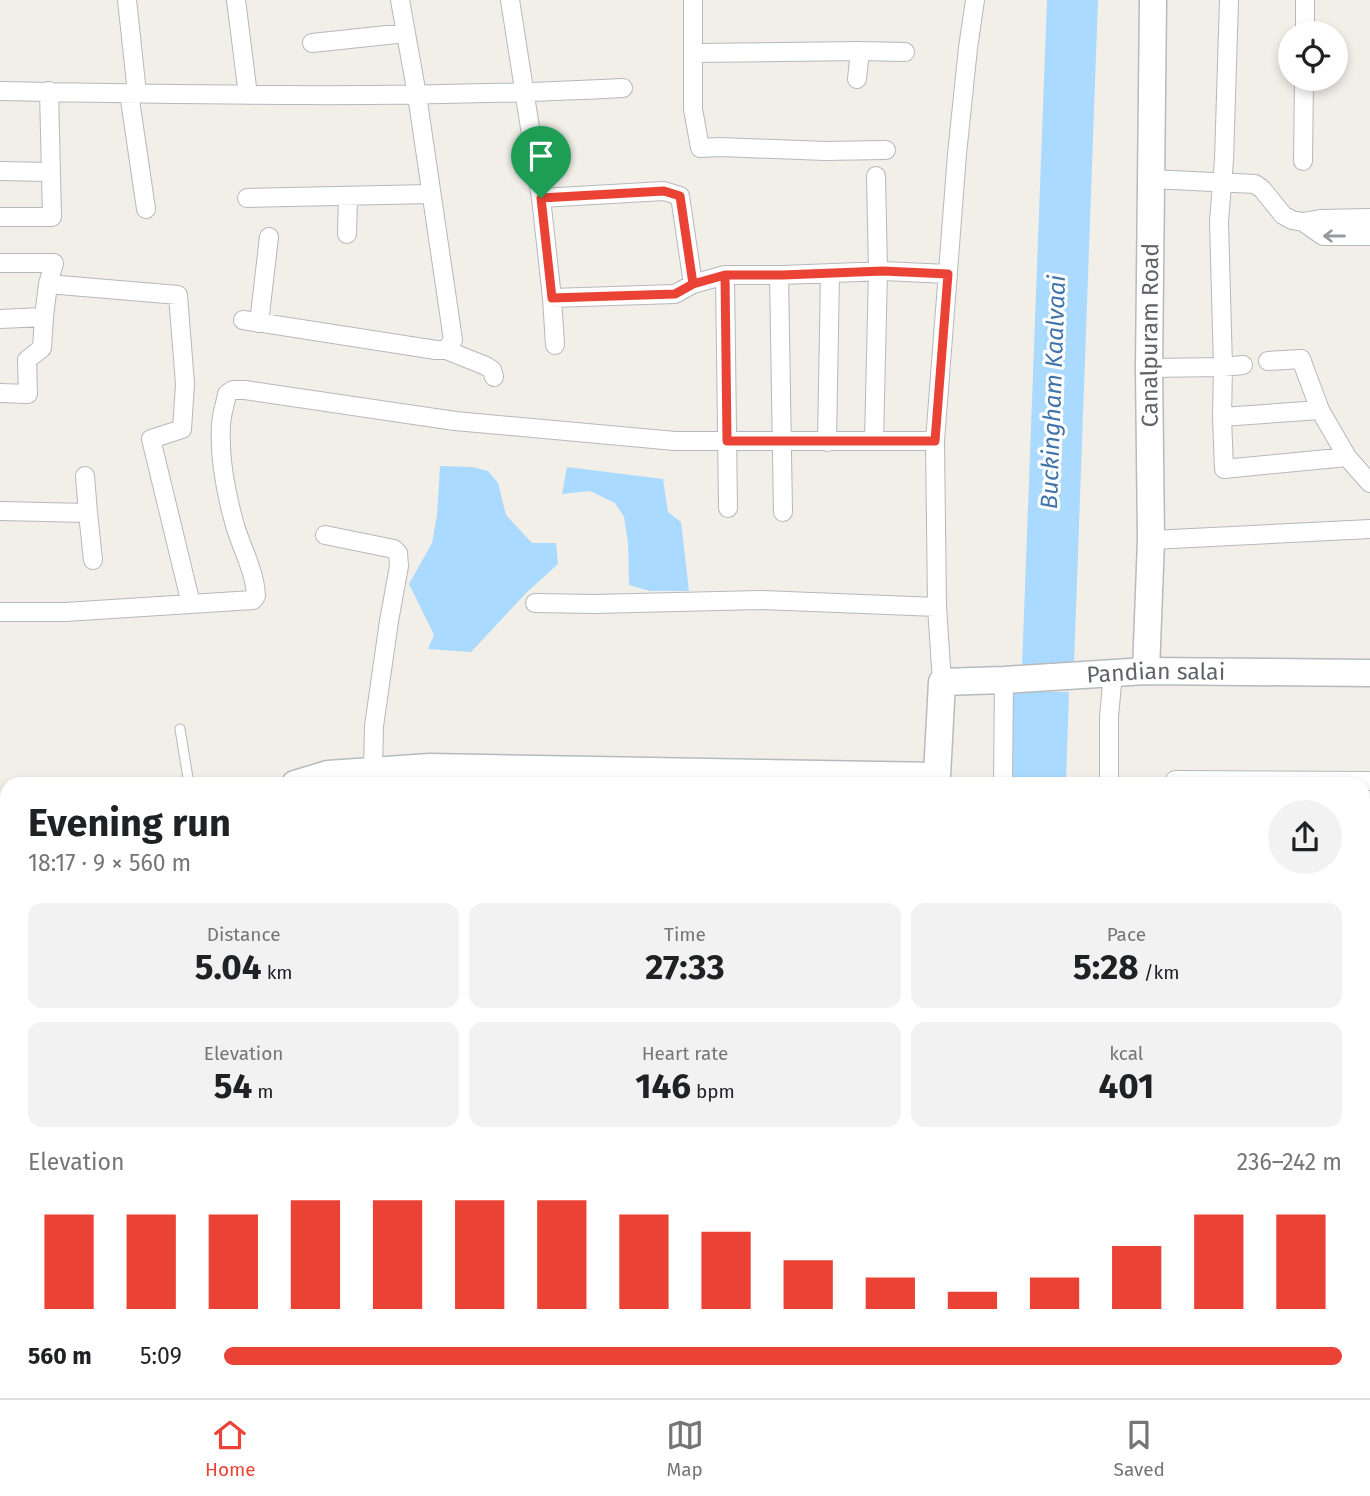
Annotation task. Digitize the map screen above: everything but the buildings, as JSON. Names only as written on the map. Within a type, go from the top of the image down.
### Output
[{"type":"street","points":[[127,0],[133,93],[146,209]]},
{"type":"street","points":[[236,0],[248,95]]},
{"type":"street","points":[[400,0],[417,95],[453,340],[446,350]]},
{"type":"street","points":[[510,0],[541,198],[555,345]]},
{"type":"street","points":[[694,0],[693,109],[701,148],[886,150]]},
{"type":"street","points":[[936,777],[942,682],[937,607],[935,441],[968,48],[975,0]]},
{"type":"street","name":"Canalpuram Road","points":[[1146,671],[1151,540],[1149,368],[1153,0]]},
{"type":"street","points":[[1229,0],[1219,220],[1224,469],[1348,457]]},
{"type":"street","points":[[1305,0],[1305,21]]},
{"type":"street","points":[[312,43],[406,33]]},
{"type":"street","points":[[857,79],[860,51]]},
{"type":"street","points":[[693,53],[905,52]]},
{"type":"street","points":[[0,91],[417,95],[623,88]]},
{"type":"street","points":[[0,217],[52,217],[49,91]]},
{"type":"street","points":[[1303,161],[1304,91]]},
{"type":"street","points":[[0,171],[50,172]]},
{"type":"street","points":[[874,441],[878,271],[876,176]]},
{"type":"street","points":[[1151,179],[1255,184],[1283,215],[1303,222],[1370,218]]},
{"type":"street","points":[[541,198],[664,191],[680,196],[693,284]]},
{"type":"street","points":[[247,198],[431,194]]},
{"type":"street","points":[[347,234],[348,195]]},
{"type":"street","points":[[1303,222],[1323,236],[1370,236]]},
{"type":"street","points":[[269,237],[251,321],[446,350],[486,366],[492,370],[494,377]]},
{"type":"street","points":[[0,263],[54,263],[48,284],[42,348],[27,360],[28,394],[0,393]]},
{"type":"street","points":[[552,298],[675,294],[693,284],[725,275],[878,271],[948,274]]},
{"type":"street","points":[[827,442],[830,273]]},
{"type":"street","points":[[725,275],[728,508]]},
{"type":"street","points":[[779,275],[783,512]]},
{"type":"street","points":[[48,284],[178,295],[185,384],[182,429],[151,439],[191,604]]},
{"type":"street","points":[[0,319],[44,317]]},
{"type":"street","points":[[1268,361],[1301,359],[1320,410],[1348,457],[1370,483]]},
{"type":"street","points":[[1149,368],[1242,365]]},
{"type":"street","points":[[0,612],[65,612],[253,600],[256,596],[254,582],[235,525],[224,480],[220,430],[227,394],[233,390],[469,422],[675,441],[935,441]]},
{"type":"street","points":[[1222,417],[1320,410]]},
{"type":"street","points":[[85,476],[93,559]]},
{"type":"street","points":[[0,510],[88,513]]},
{"type":"street","points":[[1151,540],[1370,529]]},
{"type":"street","points":[[325,535],[394,549],[398,553],[399,566],[374,726],[373,770]]},
{"type":"street","points":[[535,603],[760,600],[937,607]]},
{"type":"street","name":"Pandian salai","points":[[942,682],[1146,671],[1370,673]]},
{"type":"street","points":[[1109,777],[1109,717],[1113,673]]},
{"type":"street","points":[[1003,777],[1004,680]]},
{"type":"street","points":[[318,777],[373,770],[430,776],[591,777]]},
{"type":"lane","points":[[180,729],[188,777]]},
{"type":"water","name":"Buckingham Kaalvaai","points":[[1047,0],[1098,0],[1074,664],[1022,667]]},
{"type":"water","points":[[440,466],[472,467],[488,471],[498,483],[506,515],[532,543],[556,543],[558,564],[526,593],[471,652],[428,649],[434,635],[409,584],[432,543]]},
{"type":"water","points":[[567,467],[663,479],[668,512],[681,522],[689,591],[650,591],[629,585],[624,517],[615,503],[590,491],[562,494]]},
{"type":"water","points":[[1006,691],[1069,692],[1066,777],[1004,777]]},
{"type":"route","points":[[541,198],[552,298],[675,294],[693,284],[725,275],[883,271],[948,274],[935,441],[727,441],[725,275],[693,284],[680,196],[664,191],[541,198]]}]
